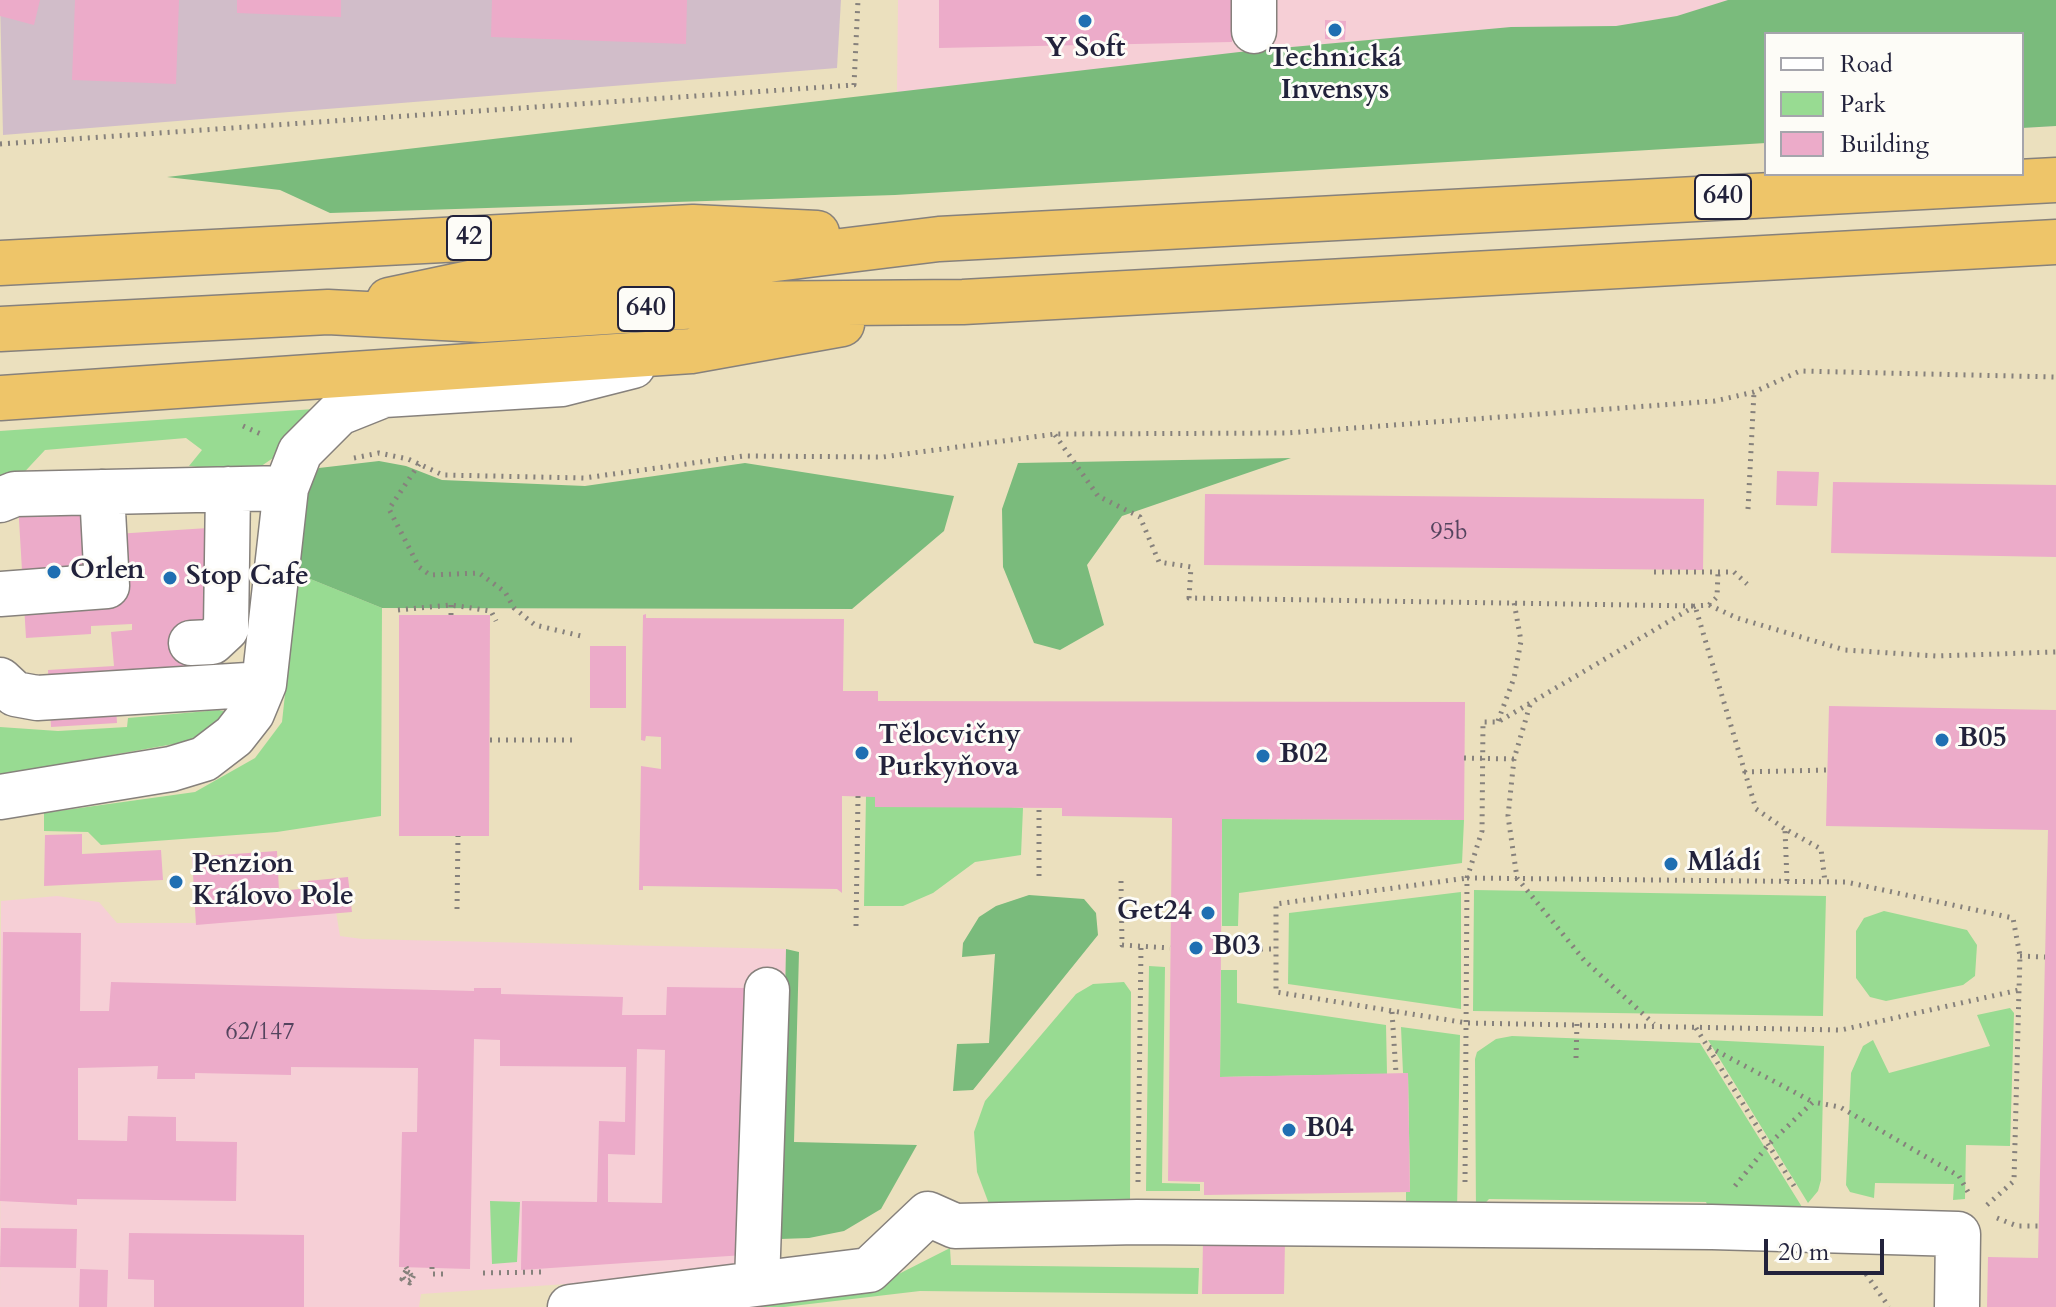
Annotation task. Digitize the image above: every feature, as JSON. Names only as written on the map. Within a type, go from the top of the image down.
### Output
[{"type":"highway","name":"640","points":[[328,312],[479,281],[727,265],[939,239],[2056,180]]},
{"type":"highway","name":"42","points":[[0,263],[693,227],[939,239]]},
{"type":"highway","name":"640","points":[[0,329],[328,312],[481,320],[729,304],[963,302],[2056,242]]},
{"type":"highway","points":[[0,398],[691,351],[963,302]]},
{"type":"lane","points":[[0,797],[115,781],[204,759],[234,736],[252,713],[264,684],[293,470],[339,413],[384,395],[562,384],[691,351]]},
{"type":"lane","points":[[0,500],[15,494],[228,489],[293,470]]},
{"type":"lane","points":[[191,643],[212,642],[226,629],[228,489]]},
{"type":"lane","points":[[0,594],[107,586],[102,492]]},
{"type":"lane","points":[[0,680],[15,694],[37,698],[264,684]]},
{"type":"lane","points":[[757,1283],[767,990]]},
{"type":"lane","points":[[570,1307],[869,1270],[928,1214],[955,1226],[1137,1222],[1712,1227],[1834,1232],[1969,1223],[1957,1307]]},
{"type":"path","points":[[0,144],[854,85],[858,0]]},
{"type":"path","points":[[293,470],[379,453],[419,464],[443,475],[584,478],[744,456],[883,457],[1055,434],[1287,433],[1715,401],[1754,392],[1800,371],[2056,377]]},
{"type":"path","points":[[1748,509],[1754,392]]},
{"type":"path","points":[[1055,434],[1098,496],[1140,517],[1159,562],[1191,567],[1189,598],[1709,605],[1737,618],[1845,650],[1936,656],[2056,652]]},
{"type":"path","points":[[419,464],[389,509],[419,567],[430,575],[479,573],[505,592],[514,608],[535,625],[581,636]]},
{"type":"path","points":[[1654,572],[1734,572],[1747,584]]},
{"type":"path","points":[[1709,605],[1717,597],[1718,573]]},
{"type":"path","points":[[1498,722],[1514,678],[1521,641],[1514,602]]},
{"type":"path","points":[[398,610],[451,605],[491,611],[496,621]]},
{"type":"path","points":[[451,605],[451,615]]},
{"type":"path","points":[[1463,1226],[1467,878],[1482,831],[1483,722],[1498,722],[1695,606]]},
{"type":"path","points":[[1695,606],[1756,809],[1821,849],[1825,882]]},
{"type":"path","points":[[1530,703],[1514,759],[1508,816],[1517,878],[1584,960],[1655,1025]]},
{"type":"path","points":[[490,740],[577,740]]},
{"type":"path","points":[[1464,758],[1514,759]]},
{"type":"path","points":[[1744,772],[1827,770]]},
{"type":"path","points":[[856,926],[858,796]]},
{"type":"path","points":[[1039,807],[1039,876]]},
{"type":"path","points":[[1785,829],[1787,882]]},
{"type":"path","points":[[457,909],[458,836]]},
{"type":"path","points":[[1969,1223],[2014,1181],[2020,956],[2013,918],[1846,882],[1467,878],[1276,904],[1276,992],[1467,1023],[1577,1022],[1841,1030],[2019,990]]},
{"type":"path","points":[[1121,881],[1122,945],[1170,948]]},
{"type":"path","points":[[1138,1167],[1141,947]]},
{"type":"path","points":[[1221,949],[1276,949]]},
{"type":"path","points":[[2020,956],[2045,957]]},
{"type":"path","points":[[1392,1012],[1396,1073]]},
{"type":"path","points":[[1576,1058],[1577,1022]]},
{"type":"path","points":[[1695,1027],[1806,1204],[1834,1232]]},
{"type":"path","points":[[1708,1047],[1813,1102],[1840,1107],[1959,1176],[1969,1223]]},
{"type":"path","points":[[1712,1227],[1713,1213],[1769,1144],[1813,1102]]},
{"type":"path","points":[[2017,1226],[2038,1226]]},
{"type":"path","points":[[432,1267],[432,1274],[448,1274]]},
{"type":"path","points":[[483,1273],[537,1272]]},
{"type":"shaded area","points":[[0,0],[841,0],[837,68],[3,135]]},
{"type":"shaded area","points":[[898,0],[2056,0],[2056,126],[2024,128],[2024,32],[1764,32],[1764,143],[897,92]]},
{"type":"shaded area","points":[[57,896],[99,902],[117,923],[196,923],[336,912],[340,936],[362,939],[786,949],[780,1262],[639,1279],[421,1294],[419,1307],[0,1307],[1,901]]},
{"type":"green space","points":[[1728,0],[2056,0],[2056,126],[2024,128],[2024,32],[1764,32],[1764,143],[895,195],[330,213],[280,190],[167,177],[1248,51],[1511,27],[1616,26],[1677,16]]},
{"type":"green space","points":[[314,409],[279,454],[251,473],[189,466],[202,450],[186,438],[45,450],[16,481],[0,482],[0,431]]},
{"type":"green space","points":[[1291,458],[1122,516],[1087,565],[1104,625],[1060,650],[1034,643],[1003,567],[1002,509],[1018,463]]},
{"type":"green space","points":[[379,461],[406,466],[442,480],[585,486],[745,463],[954,496],[944,531],[852,609],[382,608],[298,574],[305,492],[319,468]]},
{"type":"green space","points":[[298,574],[382,608],[381,816],[277,832],[101,845],[88,832],[44,831],[44,813],[195,792],[255,758],[282,722]]},
{"type":"green space","points":[[219,710],[230,713],[217,726],[185,742],[0,775],[0,727],[58,731],[127,727],[128,718]]},
{"type":"green space","points":[[866,796],[1023,808],[1021,855],[975,862],[933,893],[903,906],[864,906]]},
{"type":"green space","points":[[1222,819],[1464,820],[1462,863],[1239,893],[1238,926],[1222,926]]},
{"type":"green space","points":[[1474,890],[1826,896],[1823,1016],[1473,1011]]},
{"type":"green space","points":[[1461,892],[1461,1009],[1288,984],[1289,913]]},
{"type":"green space","points":[[1029,895],[1084,899],[1096,913],[1098,935],[973,1090],[953,1091],[957,1044],[989,1043],[995,954],[962,957],[963,943],[979,917],[996,906]]},
{"type":"green space","points":[[1884,911],[1967,930],[1977,945],[1975,976],[1963,985],[1886,1001],[1870,997],[1856,978],[1856,931],[1864,918]]},
{"type":"green space","points":[[786,949],[799,952],[794,1142],[917,1145],[881,1209],[844,1231],[809,1238],[780,1239]]},
{"type":"green space","points":[[1149,966],[1165,967],[1162,1183],[1200,1184],[1200,1191],[1146,1191]]},
{"type":"green space","points":[[1221,970],[1237,970],[1237,1003],[1386,1025],[1387,1074],[1220,1077]]},
{"type":"green space","points":[[1124,982],[1131,992],[1130,1203],[989,1204],[977,1172],[974,1132],[985,1101],[1076,994],[1093,984]]},
{"type":"green space","points":[[2010,1008],[2014,1013],[2010,1146],[1966,1145],[1965,1199],[1953,1200],[1954,1184],[1875,1183],[1874,1198],[1850,1192],[1846,1185],[1851,1073],[1863,1046],[1873,1040],[1889,1073],[1990,1046],[1977,1015]]},
{"type":"green space","points":[[1401,1027],[1460,1035],[1457,1213],[1406,1213],[1406,1192],[1410,1191],[1408,1074],[1403,1073]]},
{"type":"green space","points":[[1512,1036],[1700,1043],[1802,1207],[1794,1212],[1712,1215],[1706,1202],[1489,1199],[1476,1213],[1475,1059],[1477,1052],[1496,1039]]},
{"type":"green space","points":[[1708,1040],[1824,1046],[1821,1180],[1818,1191],[1808,1203]]},
{"type":"green space","points":[[490,1201],[520,1202],[517,1262],[492,1264]]},
{"type":"green space","points":[[950,1248],[951,1265],[1199,1268],[1198,1294],[920,1291],[784,1307],[732,1307],[875,1286]]},
{"type":"building","points":[[0,0],[40,0],[34,25],[0,16]]},
{"type":"building","points":[[75,0],[179,0],[176,84],[72,80]]},
{"type":"building","points":[[237,0],[341,0],[341,17],[237,13]]},
{"type":"building","points":[[492,0],[687,0],[686,44],[491,37]]},
{"type":"building","name":"Y Soft","points":[[939,0],[1231,0],[1232,42],[939,48]]},
{"type":"building","name":"Technická Invensys","points":[[1325,20],[1346,21],[1345,40],[1325,39]]},
{"type":"building","points":[[1777,471],[1819,472],[1817,506],[1776,505]]},
{"type":"building","points":[[1833,482],[2056,485],[2056,557],[1831,553]]},
{"type":"building","points":[[1205,494],[1704,499],[1703,570],[1204,565]]},
{"type":"building","points":[[83,499],[85,536],[208,528],[214,627],[190,629],[193,672],[114,676],[117,723],[51,727],[48,670],[114,666],[111,632],[132,630],[132,624],[91,626],[91,634],[26,638],[18,503]]},
{"type":"building","points":[[646,614],[646,618],[844,619],[843,691],[878,691],[878,701],[1465,702],[1464,820],[1222,819],[1220,1077],[1408,1073],[1410,1192],[1204,1195],[1204,1182],[1168,1181],[1172,818],[1062,816],[1062,808],[875,807],[875,797],[842,796],[842,893],[837,889],[643,886],[643,890],[639,890],[641,766],[661,769],[661,737],[646,736],[645,741],[641,740],[643,615]]},
{"type":"building","points":[[399,615],[490,615],[489,836],[399,836]]},
{"type":"building","points":[[590,646],[626,646],[626,708],[590,708]]},
{"type":"building","name":"B05","points":[[1829,706],[2056,710],[2056,1307],[1987,1307],[1988,1257],[2038,1258],[2048,830],[1826,826]]},
{"type":"building","points":[[82,834],[82,854],[161,850],[163,880],[44,886],[45,835]]},
{"type":"building","points":[[277,851],[279,891],[309,888],[308,881],[348,877],[352,912],[196,925],[192,857]]},
{"type":"building","points":[[3,932],[81,933],[80,1011],[109,1011],[111,982],[474,991],[474,988],[501,988],[501,994],[623,997],[622,1015],[666,1015],[667,987],[747,988],[744,1255],[521,1270],[522,1201],[597,1202],[599,1121],[625,1122],[626,1067],[500,1066],[500,1040],[474,1039],[470,1269],[399,1267],[402,1132],[417,1132],[418,1068],[291,1067],[291,1075],[195,1073],[195,1079],[157,1079],[158,1066],[78,1068],[78,1140],[127,1141],[128,1116],[176,1117],[176,1141],[237,1142],[236,1201],[77,1199],[77,1205],[0,1201]],"holes":[[[637,1049],[665,1050],[662,1203],[608,1202],[608,1154],[635,1155]]]},
{"type":"building","points":[[1,1228],[77,1229],[76,1268],[0,1267]]},
{"type":"building","points":[[129,1233],[304,1235],[304,1307],[154,1307],[154,1280],[128,1279]]},
{"type":"building","points":[[1203,1241],[1285,1241],[1284,1294],[1202,1294]]},
{"type":"building","points":[[80,1269],[108,1270],[107,1307],[79,1307]]},
{"type":"place","name":"Y Soft","points":[[1085,21]]},
{"type":"place","name":"Technická Invensys","points":[[1335,30]]},
{"type":"place","name":"Orlen","points":[[54,572]]},
{"type":"place","name":"Stop Cafe","points":[[170,578]]},
{"type":"place","name":"B05","points":[[1942,740]]},
{"type":"place","name":"Tělocvičny Purkyňova","points":[[862,753]]},
{"type":"place","name":"B02","points":[[1263,756]]},
{"type":"place","name":"Mládí","points":[[1671,864]]},
{"type":"place","name":"Penzion Královo Pole","points":[[176,882]]},
{"type":"place","name":"Get24","points":[[1208,913]]},
{"type":"place","name":"B03","points":[[1196,948]]},
{"type":"place","name":"B04","points":[[1289,1130]]}]
